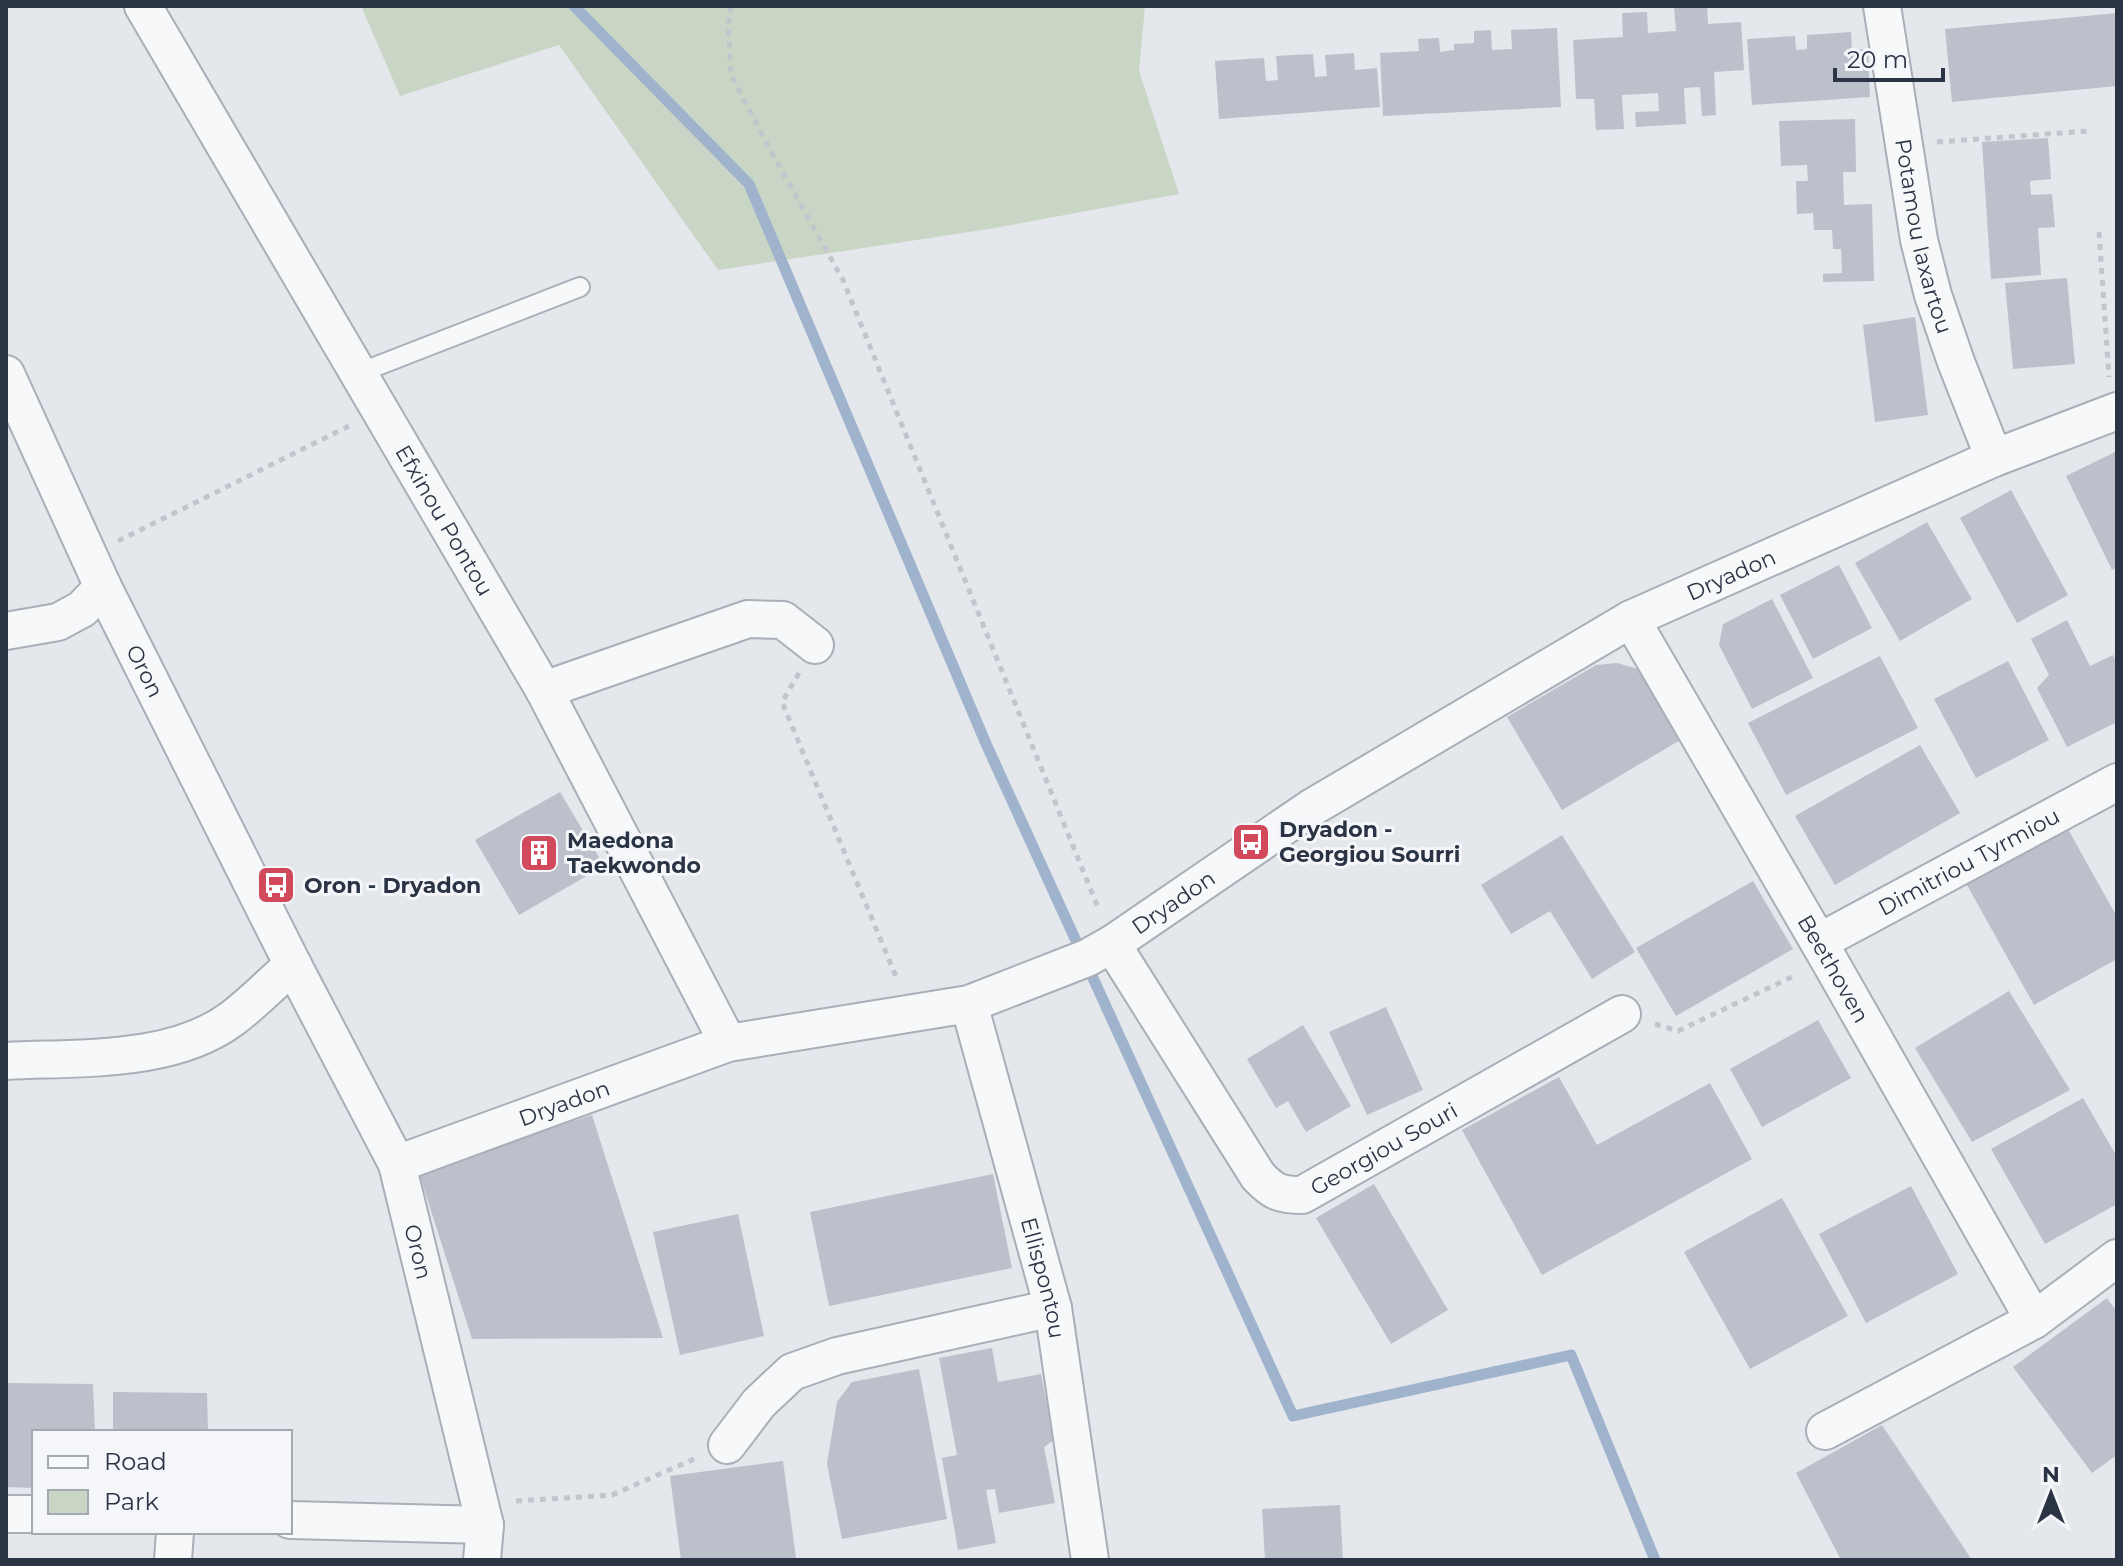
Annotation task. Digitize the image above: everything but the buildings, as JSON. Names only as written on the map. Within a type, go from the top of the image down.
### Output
[{"type":"street","name":"Efxinou Pontou","points":[[143,6],[544,690],[728,1043]]},
{"type":"street","name":"Potamou Iaxartou","points":[[1882,6],[1919,240],[1933,295],[1956,362],[1994,458]]},
{"type":"street","name":"Oron","points":[[6,374],[96,572],[293,965],[397,1164],[482,1514],[482,1560]]},
{"type":"street","name":"Dryadon","points":[[397,1164],[728,1043],[969,1004],[1100,951],[1311,808],[1631,619],[1994,458],[2114,412]]},
{"type":"street","points":[[6,631],[58,622],[82,609],[96,572]]},
{"type":"street","points":[[544,690],[748,619],[783,620],[815,645]]},
{"type":"street","name":"Beethoven","points":[[1631,619],[2034,1320]]},
{"type":"street","name":"Dimitriou Tyrmiou","points":[[1824,951],[2117,782]]},
{"type":"street","name":"Georgiou Souri","points":[[1100,951],[1258,1176],[1271,1190],[1286,1195],[1302,1195],[1622,1014]]},
{"type":"street","points":[[6,1061],[130,1055],[162,1050],[199,1037],[232,1019],[293,965]]},
{"type":"street","name":"Ellispontou","points":[[969,1004],[1053,1308],[1090,1560]]},
{"type":"street","points":[[1825,1431],[2034,1320],[2117,1258]]},
{"type":"street","points":[[727,1445],[759,1403],[792,1372],[837,1356],[1053,1308]]},
{"type":"street","points":[[6,1514],[32,1514]]},
{"type":"street","points":[[292,1520],[482,1514]]},
{"type":"street","points":[[173,1560],[175,1534]]},
{"type":"lane","points":[[359,373],[580,287]]},
{"type":"path","points":[[731,6],[728,25],[731,75],[843,280],[1100,951]]},
{"type":"path","points":[[1904,145],[2089,131]]},
{"type":"path","points":[[2099,232],[2114,412]]},
{"type":"path","points":[[96,572],[380,411]]},
{"type":"path","points":[[815,645],[782,702],[912,1013]]},
{"type":"path","points":[[1622,1014],[1678,1031],[1824,951]]},
{"type":"path","points":[[482,1514],[612,1495],[727,1445]]},
{"type":"green space","points":[[361,6],[1145,6],[1139,71],[1179,194],[989,229],[718,270],[559,45],[400,96]]},
{"type":"waterway","points":[[574,6],[749,184],[987,746],[1293,1416],[1571,1355],[1655,1560]]},
{"type":"place","name":"Dryadon - Georgiou Sourri","points":[[1251,842]]},
{"type":"place","name":"Maedona Taekwondo","points":[[539,853]]},
{"type":"place","name":"Oron - Dryadon","points":[[276,885]]}]
